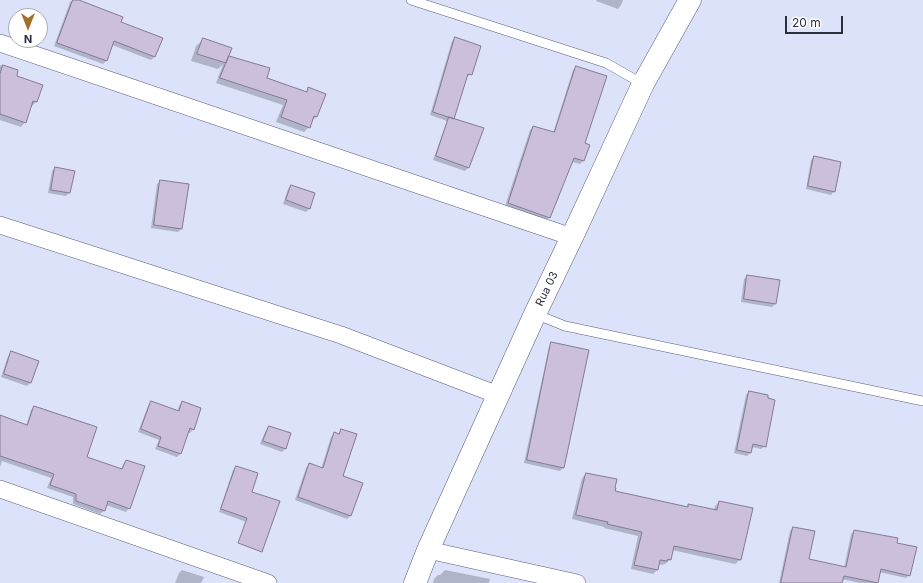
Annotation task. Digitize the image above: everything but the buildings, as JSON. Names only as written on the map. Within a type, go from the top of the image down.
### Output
[{"type":"street","name":"Rua 03","points":[[415,583],[428,550],[534,314],[572,237],[643,84],[690,0]]},
{"type":"street","points":[[0,43],[572,237]]},
{"type":"street","points":[[0,225],[341,335],[498,395]]},
{"type":"street","points":[[0,489],[268,583]]},
{"type":"street","points":[[428,550],[577,583]]},
{"type":"lane","points":[[411,0],[606,63],[643,84]]},
{"type":"lane","points":[[534,314],[565,326],[923,401]]}]
